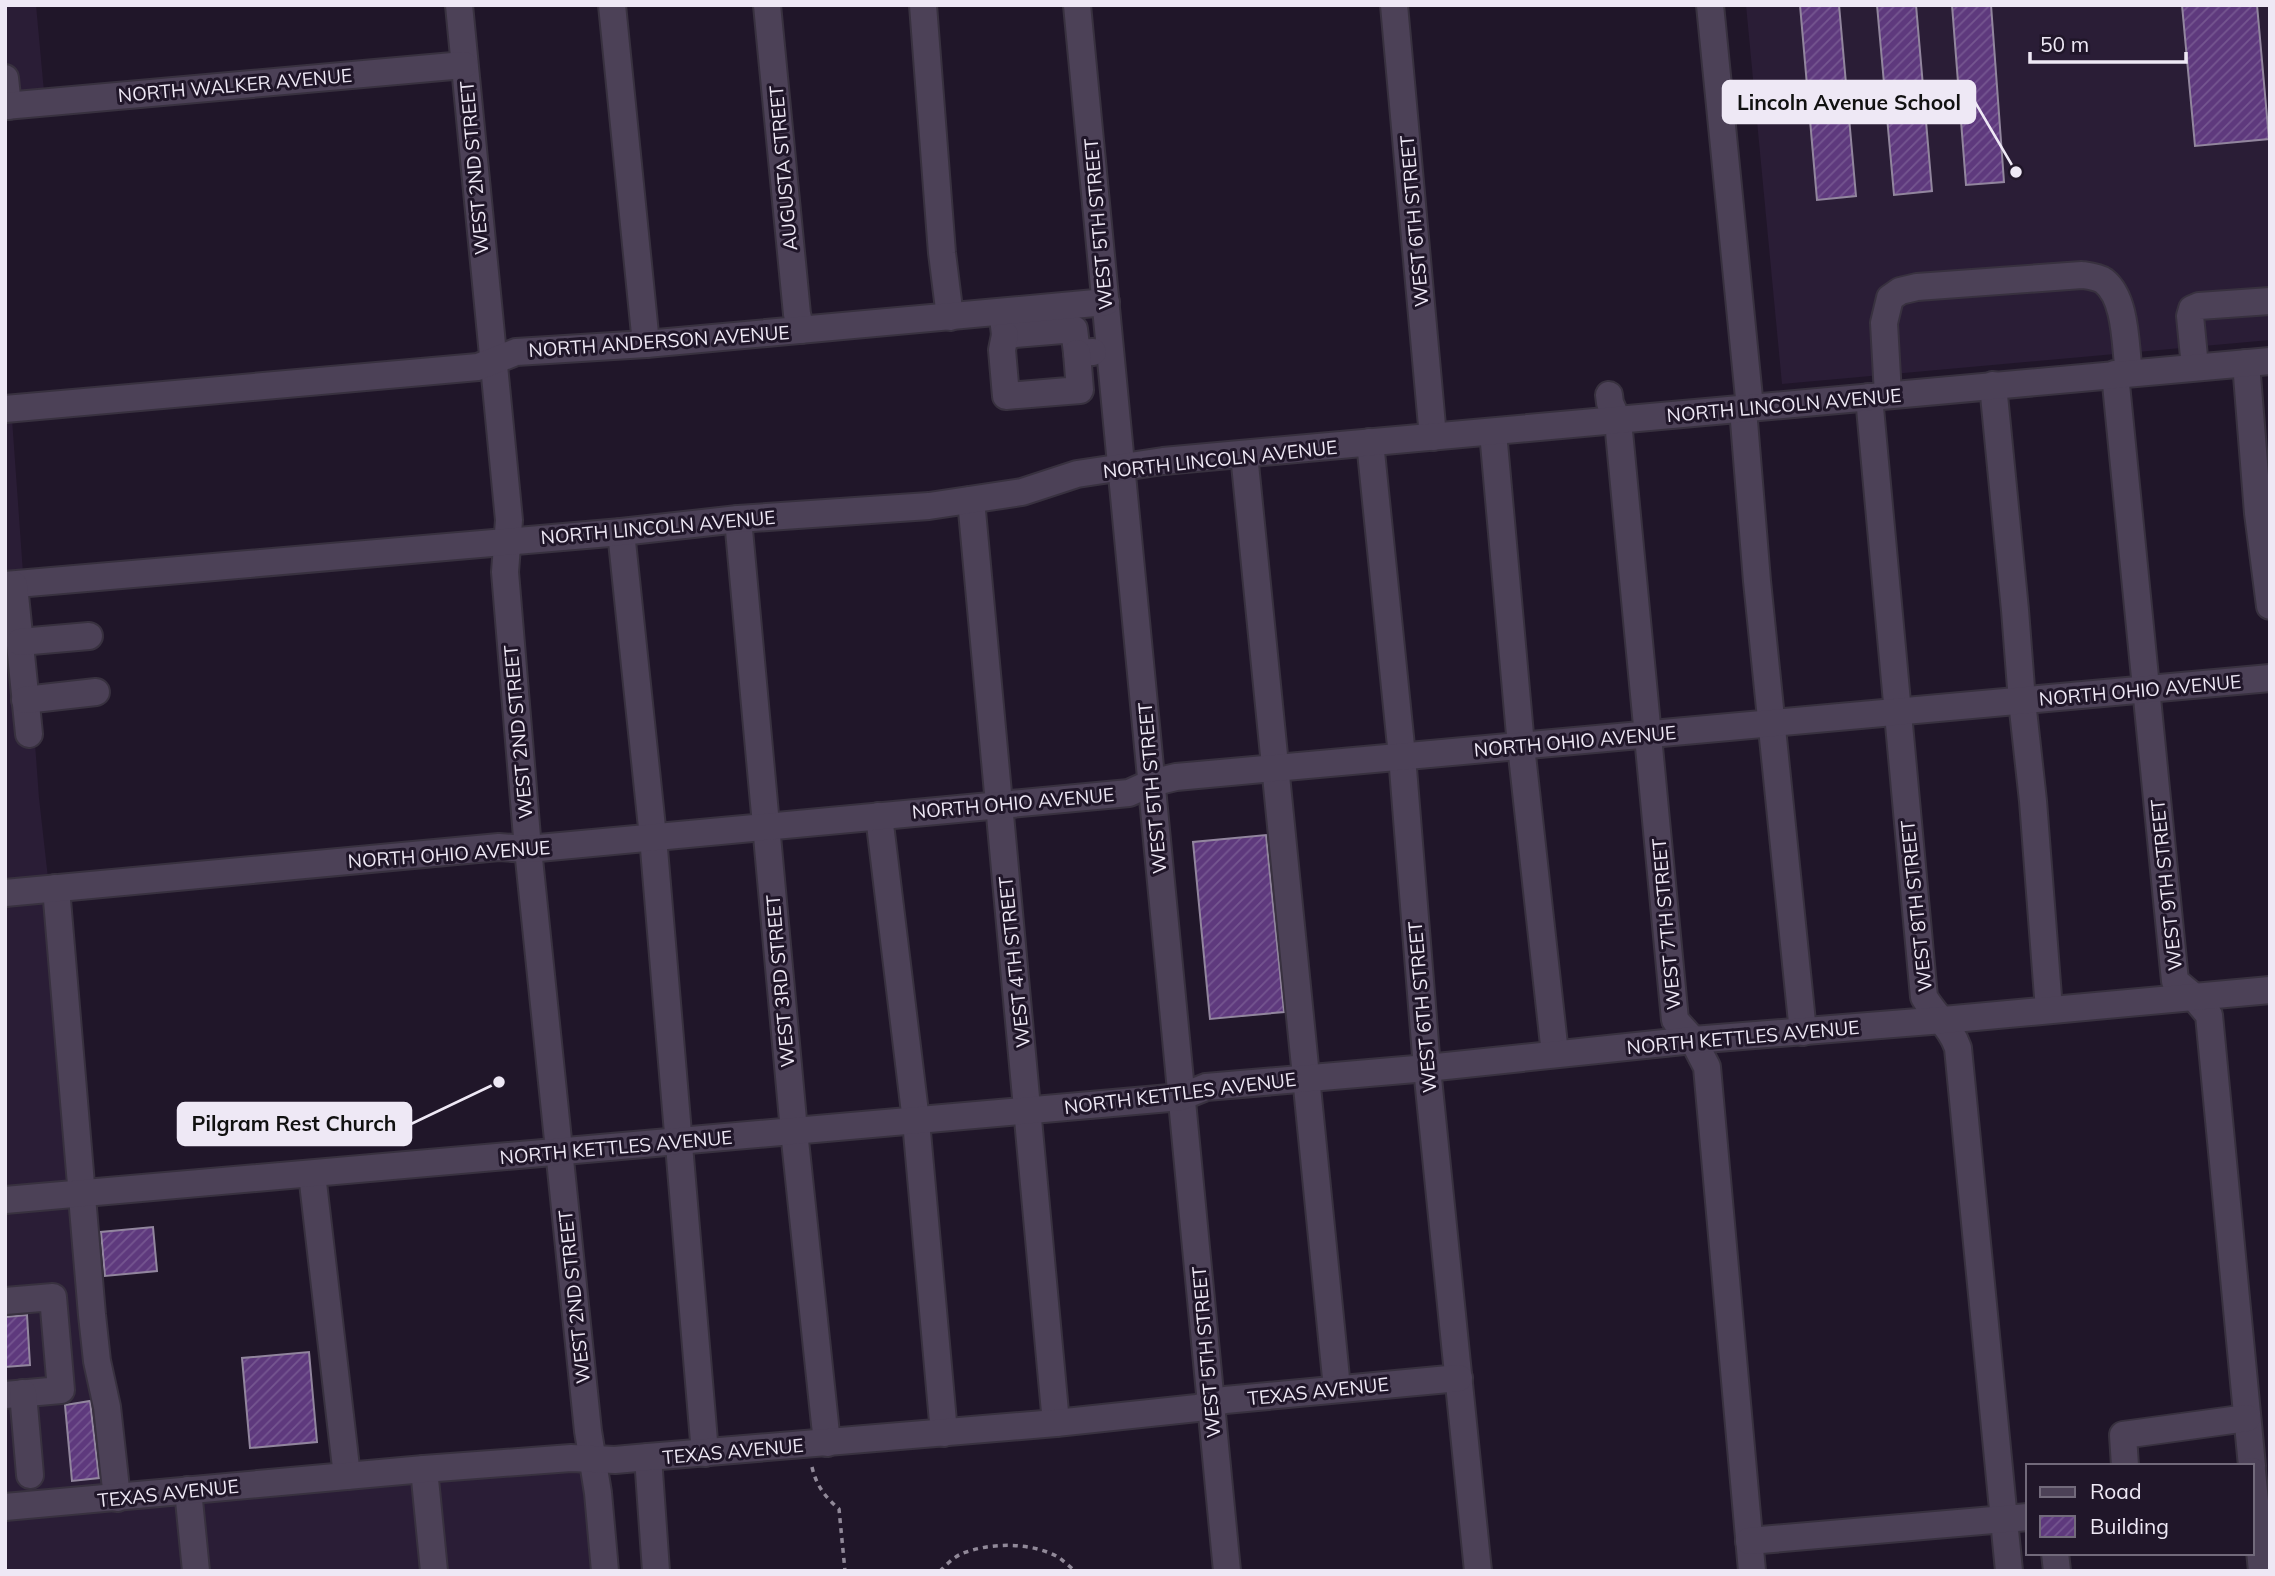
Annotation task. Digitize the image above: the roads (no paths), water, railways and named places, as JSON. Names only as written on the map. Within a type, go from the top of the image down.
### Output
[{"type":"street","name":"WEST 2ND STREET","points":[[459,5],[509,520],[505,572],[528,849],[605,1571]]},
{"type":"street","points":[[612,5],[646,344]]},
{"type":"street","name":"AUGUSTA STREET","points":[[767,5],[797,314],[801,330]]},
{"type":"street","points":[[923,5],[942,253],[950,317]]},
{"type":"street","name":"WEST 5TH STREET","points":[[1077,5],[1227,1571]]},
{"type":"street","name":"WEST 6TH STREET","points":[[1394,5],[1433,437]]},
{"type":"street","points":[[1710,5],[1772,723],[1803,1032]]},
{"type":"street","name":"NORTH WALKER AVENUE","points":[[7,106],[464,65]]},
{"type":"street","points":[[5,78],[7,106]]},
{"type":"street","name":"WEST 9TH STREET","points":[[1879,396],[1884,323],[1890,298],[1900,291],[1917,287],[2082,275],[2105,282],[2115,296],[2122,314],[2122,373],[2147,690],[2175,981],[2193,996],[2209,1015],[2252,1464]]},
{"type":"street","points":[[2195,367],[2190,316],[2192,309],[2199,306],[2270,301]]},
{"type":"street","name":"NORTH ANDERSON AVENUE","points":[[5,410],[478,367],[516,352],[646,344],[950,317],[1003,323],[1051,319],[1105,302]]},
{"type":"street","points":[[1051,319],[1074,328],[1080,390],[1091,400],[1115,412]]},
{"type":"street","points":[[1003,323],[1002,350],[1006,396],[1080,390]]},
{"type":"street","points":[[1077,354],[1110,351]]},
{"type":"street","points":[[2258,362],[2258,513],[2270,607]]},
{"type":"street","name":"NORTH LINCOLN AVENUE","points":[[10,585],[621,532],[738,519],[929,506],[1022,492],[1077,474],[1163,461],[2258,362]]},
{"type":"street","points":[[1993,386],[2022,701],[2034,801],[2049,1010]]},
{"type":"street","name":"WEST 7TH STREET","points":[[1609,394],[1610,403],[1619,421],[1675,1020],[1693,1040],[1707,1067],[1752,1571]]},
{"type":"street","name":"WEST 8TH STREET","points":[[1879,396],[1897,712],[1924,997],[1931,1010],[1954,1035],[1958,1048],[2016,1518],[2009,1571]]},
{"type":"street","points":[[1493,432],[1521,746],[1555,1054]]},
{"type":"street","name":"WEST 6TH STREET","points":[[1370,442],[1402,756],[1427,1068],[1478,1571]]},
{"type":"street","points":[[1244,454],[1337,1388]]},
{"type":"street","name":"WEST 4TH STREET","points":[[971,500],[1056,1423]]},
{"type":"street","name":"WEST 3RD STREET","points":[[738,519],[794,1131],[819,1452]]},
{"type":"street","points":[[621,532],[653,837],[705,1452]]},
{"type":"street","points":[[10,585],[29,734]]},
{"type":"street","points":[[15,635],[89,636]]},
{"type":"street","name":"NORTH OHIO AVENUE","points":[[5,893],[499,847],[528,849],[1129,793],[1176,776],[2270,678]]},
{"type":"street","points":[[25,700],[96,692]]},
{"type":"street","points":[[879,816],[916,1121],[944,1433]]},
{"type":"street","points":[[56,888],[90,1294],[117,1498]]},
{"type":"street","name":"NORTH KETTLES AVENUE","points":[[5,1200],[1181,1097],[1206,1087],[1427,1068],[1693,1040],[2270,990]]},
{"type":"street","points":[[313,1174],[347,1476]]},
{"type":"street","points":[[5,1301],[90,1294]]},
{"type":"street","points":[[30,1475],[14,1394],[61,1390],[53,1297]]},
{"type":"street","name":"TEXAS AVENUE","points":[[5,1507],[571,1458],[648,1457],[705,1452],[819,1452],[944,1433],[1197,1408],[1225,1400],[1460,1378]]},
{"type":"street","points":[[2125,1464],[2123,1435],[2247,1418]]},
{"type":"street","points":[[648,1457],[656,1571]]},
{"type":"street","points":[[424,1469],[434,1571]]},
{"type":"street","name":"WEST 9TH STREET","points":[[2254,1489],[2262,1571]]},
{"type":"street","points":[[188,1490],[196,1571]]},
{"type":"street","points":[[1749,1541],[2016,1518]]},
{"type":"place","name":"Lincoln Avenue School","points":[[2016,172]]},
{"type":"place","name":"Pilgram Rest Church","points":[[499,1082]]}]
